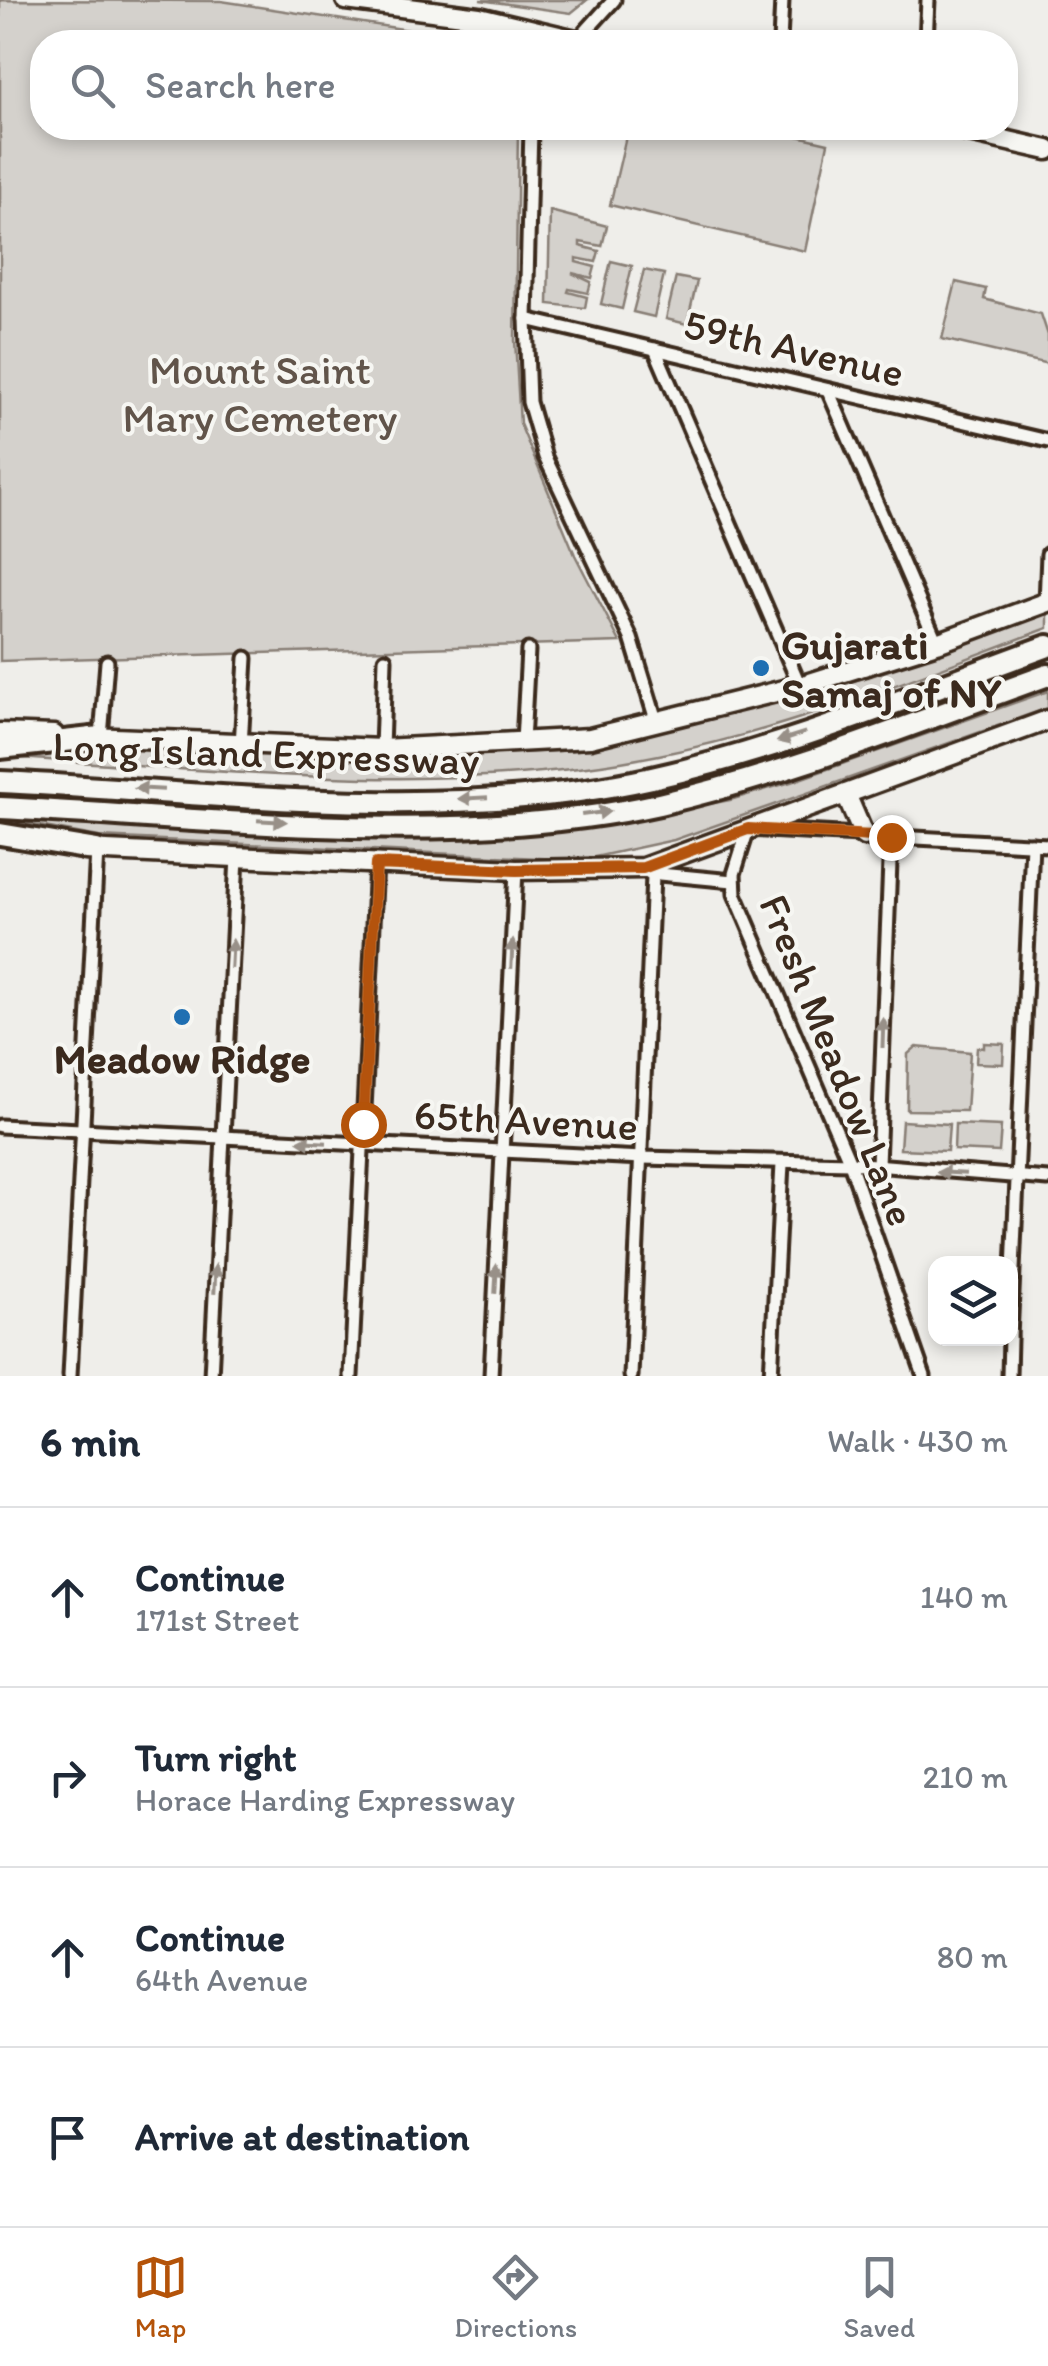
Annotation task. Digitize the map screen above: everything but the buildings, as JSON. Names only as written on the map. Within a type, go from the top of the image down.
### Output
[{"type":"highway","name":"Long Island Expressway","points":[[0,782],[390,802],[560,792],[650,779],[742,754],[1048,646]]},
{"type":"highway","name":"Long Island Expressway","points":[[0,808],[392,826],[482,825],[565,817],[657,804],[757,776],[1048,674]]},
{"type":"highway","points":[[0,748],[101,738]]},
{"type":"highway","points":[[0,834],[97,850]]},
{"type":"main road","points":[[346,0],[479,17],[531,30]]},
{"type":"main road","points":[[1004,140],[1048,150]]},
{"type":"main road","points":[[0,733],[382,749],[590,738],[800,686],[937,643],[1047,602]]},
{"type":"main road","points":[[0,845],[516,870],[648,872],[748,829],[1048,720]]},
{"type":"main road","points":[[846,794],[864,836]]},
{"type":"street","points":[[589,30],[614,0]]},
{"type":"street","points":[[781,30],[782,0]]},
{"type":"street","points":[[927,30],[928,0]]},
{"type":"street","points":[[531,140],[526,320],[530,402],[546,457],[631,638],[656,720]]},
{"type":"street","name":"59th Avenue","points":[[526,320],[1048,441]]},
{"type":"street","points":[[655,349],[800,686]]},
{"type":"street","points":[[828,390],[937,643]]},
{"type":"street","points":[[1047,602],[1048,554]]},
{"type":"street","points":[[523,742],[528,650]]},
{"type":"street","points":[[242,746],[246,658]]},
{"type":"street","points":[[382,749],[385,659]]},
{"type":"street","points":[[101,738],[107,662]]},
{"type":"street","points":[[748,829],[1048,844]]},
{"type":"street","name":"Fresh Meadow Lane","points":[[748,829],[733,881],[734,894],[850,1163],[924,1376]]},
{"type":"street","points":[[878,1166],[891,837]]},
{"type":"street","points":[[1014,1256],[1032,844]]},
{"type":"street","points":[[70,1376],[97,850]]},
{"type":"street","points":[[210,1376],[237,856]]},
{"type":"street","points":[[351,1376],[376,864]]},
{"type":"street","points":[[491,1376],[516,870]]},
{"type":"street","points":[[632,1376],[642,1158],[648,872]]},
{"type":"street","name":"Fresh Meadow Lane","points":[[648,872],[733,881]]},
{"type":"street","name":"65th Avenue","points":[[0,1126],[642,1158],[850,1163],[1048,1179]]},
{"type":"street","points":[[771,1376],[782,1164]]},
{"type":"street","points":[[1008,1376],[1010,1346]]},
{"type":"green space","name":"Mount Saint Mary Cemetery","points":[[0,0],[221,1],[409,30],[30,30],[30,140],[518,140],[515,340],[520,424],[575,555],[620,642],[0,661]]},
{"type":"green space","points":[[480,0],[587,0],[571,13]]},
{"type":"green space","points":[[625,140],[828,143],[805,251],[610,205]]},
{"type":"green space","points":[[550,211],[607,226],[602,246],[580,242],[580,246],[599,251],[596,262],[576,258],[576,262],[595,267],[592,278],[572,273],[591,282],[588,293],[569,289],[568,292],[587,297],[585,308],[548,304]]},
{"type":"green space","points":[[611,261],[632,266],[622,309],[601,304]]},
{"type":"green space","points":[[644,270],[664,274],[654,317],[633,312]]},
{"type":"green space","points":[[676,277],[697,281],[687,324],[666,319]]},
{"type":"green space","points":[[956,282],[986,289],[984,299],[1041,314],[1048,335],[1048,364],[942,339]]},
{"type":"green space","points":[[1048,612],[1048,628],[807,716],[709,744],[578,768],[496,776],[330,777],[0,757],[111,746],[359,760],[578,750],[868,677]]},
{"type":"green space","points":[[1048,691],[1048,708],[674,840],[581,860],[99,837],[17,822],[10,816],[449,837],[628,819],[730,800],[791,782]]},
{"type":"green space","points":[[984,1043],[1004,1044],[1003,1064],[976,1063],[977,1047],[984,1048]]},
{"type":"green space","points":[[916,1047],[970,1052],[966,1111],[907,1110],[908,1054]]},
{"type":"green space","points":[[902,1121],[949,1124],[947,1151],[900,1149]]},
{"type":"green space","points":[[955,1124],[1001,1126],[999,1152],[954,1150]]},
{"type":"place","name":"Gujarati Samaj of NY","points":[[761,668]]},
{"type":"place","name":"Meadow Ridge","points":[[182,1017]]},
{"type":"route","points":[[363,1124],[376,864],[516,870],[643,868],[748,829],[891,837]]}]
